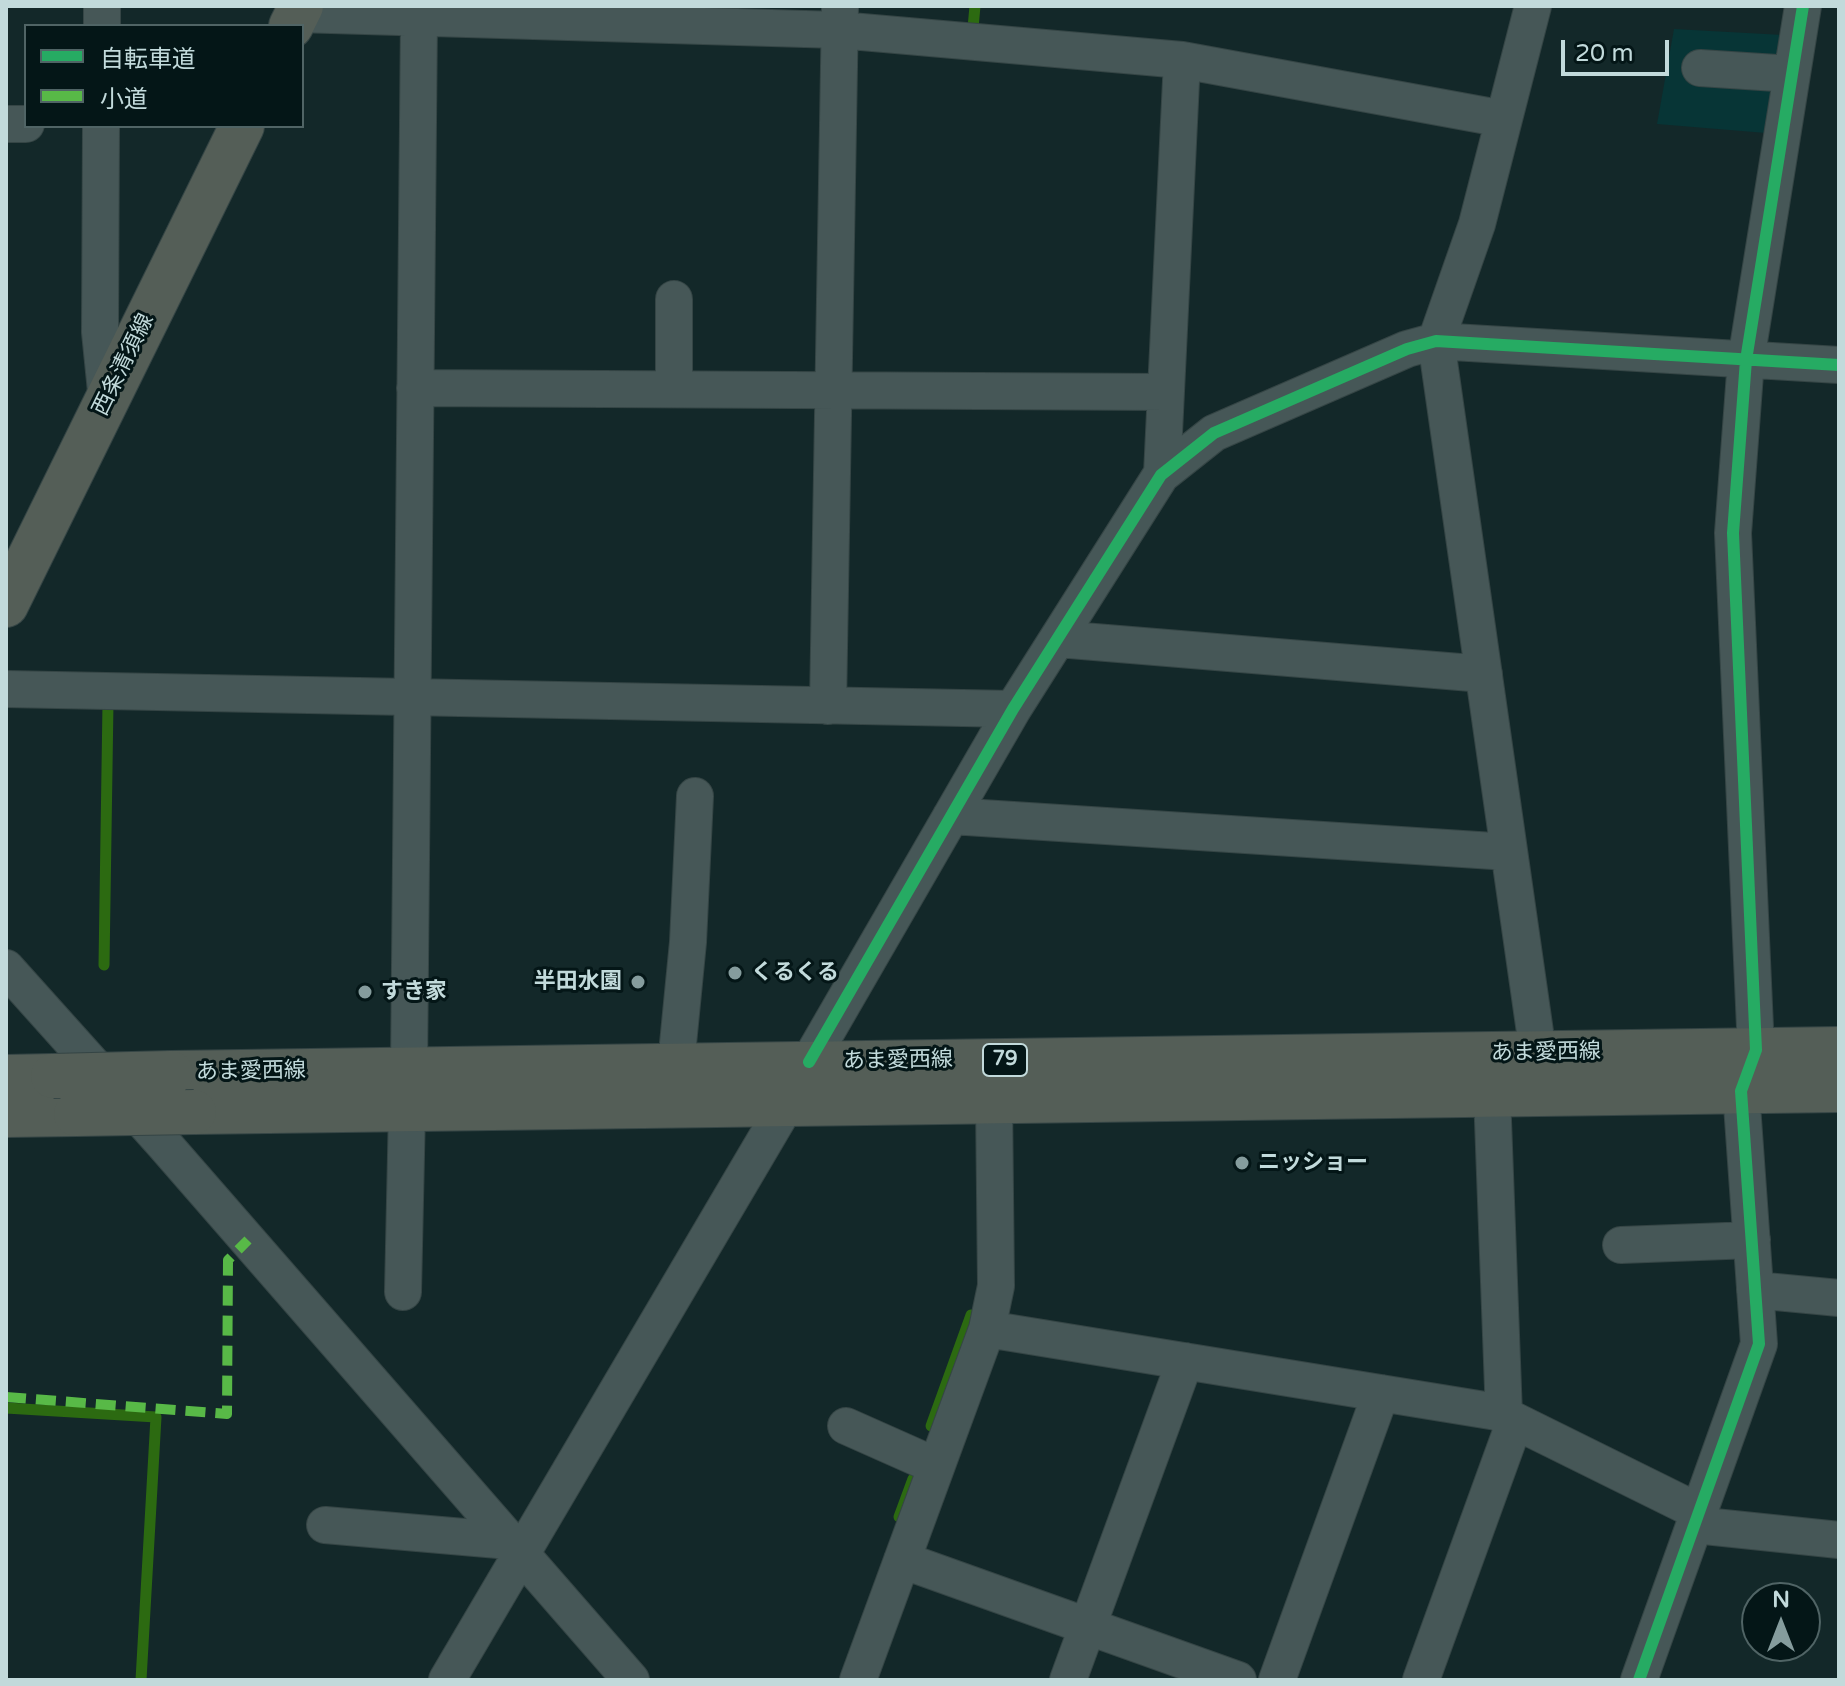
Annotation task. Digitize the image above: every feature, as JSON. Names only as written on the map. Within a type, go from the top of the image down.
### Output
[{"type":"main road","name":"西条清須線","points":[[6,605],[241,128]]},
{"type":"main road","name":"あま愛西線","points":[[6,1115],[194,1112],[676,1064],[1839,1049]]},
{"type":"main road","name":"あま愛西線","points":[[6,1077],[171,1073],[408,1089],[787,1103],[1839,1090]]},
{"type":"street","points":[[1533,6],[1477,224],[1436,341],[1538,1053]]},
{"type":"street","points":[[1639,1680],[1759,1344],[1741,1091],[1756,1050],[1733,533],[1746,360],[1803,6]]},
{"type":"street","points":[[297,15],[840,18],[1182,60],[1504,119]]},
{"type":"street","points":[[403,1292],[408,1089],[419,17]]},
{"type":"street","points":[[828,706],[840,18]]},
{"type":"street","points":[[1162,474],[1182,60]]},
{"type":"street","points":[[1700,68],[1792,74]]},
{"type":"street","points":[[101,128],[100,332],[107,401]]},
{"type":"street","points":[[674,299],[674,389]]},
{"type":"street","points":[[809,1062],[1013,709],[1162,474],[1214,433],[1407,349],[1436,341],[1839,365]]},
{"type":"street","points":[[415,388],[1166,392]]},
{"type":"street","points":[[1058,639],[1484,674]]},
{"type":"street","points":[[6,689],[1013,709]]},
{"type":"street","points":[[676,1064],[688,942],[695,796]]},
{"type":"street","points":[[951,816],[1509,852]]},
{"type":"street","points":[[6,968],[163,1143],[631,1680]]},
{"type":"street","points":[[1421,1680],[1510,1418],[1492,1094]]},
{"type":"street","points":[[858,1680],[987,1329],[996,1286],[994,1101]]},
{"type":"street","points":[[447,1680],[516,1548],[787,1103]]},
{"type":"street","points":[[1621,1245],[1752,1240]]},
{"type":"street","points":[[1755,1290],[1839,1298]]},
{"type":"street","points":[[987,1329],[1381,1393],[1510,1418],[1697,1518],[1839,1540]]},
{"type":"street","points":[[1068,1680],[1185,1361]]},
{"type":"street","points":[[1277,1680],[1381,1393]]},
{"type":"street","points":[[846,1426],[936,1466]]},
{"type":"street","points":[[325,1525],[516,1548]]},
{"type":"street","points":[[902,1560],[1238,1680]]},
{"type":"shaded area","points":[[1674,29],[1783,35],[1766,133],[1657,124]]},
{"type":"waterway","points":[[973,28],[975,6]]},
{"type":"waterway","points":[[104,965],[108,703]]},
{"type":"waterway","points":[[931,1426],[971,1315]]},
{"type":"waterway","points":[[6,1408],[156,1417],[141,1680]]},
{"type":"waterway","points":[[899,1517],[913,1479]]},
{"type":"marked path","points":[[6,1397],[227,1414],[228,1260],[248,1240]]},
{"type":"cycle path","points":[[1639,1680],[1759,1344],[1741,1091],[1756,1050],[1733,533],[1746,360],[1803,6]]},
{"type":"cycle path","points":[[809,1062],[1013,709],[1161,475],[1214,433],[1407,349],[1436,341],[1839,365]]},
{"type":"place","name":"くるくる","points":[[735,973]]},
{"type":"place","name":"半田水園","points":[[638,982]]},
{"type":"place","name":"すき家","points":[[365,992]]},
{"type":"place","name":"ニッショー","points":[[1242,1163]]}]
